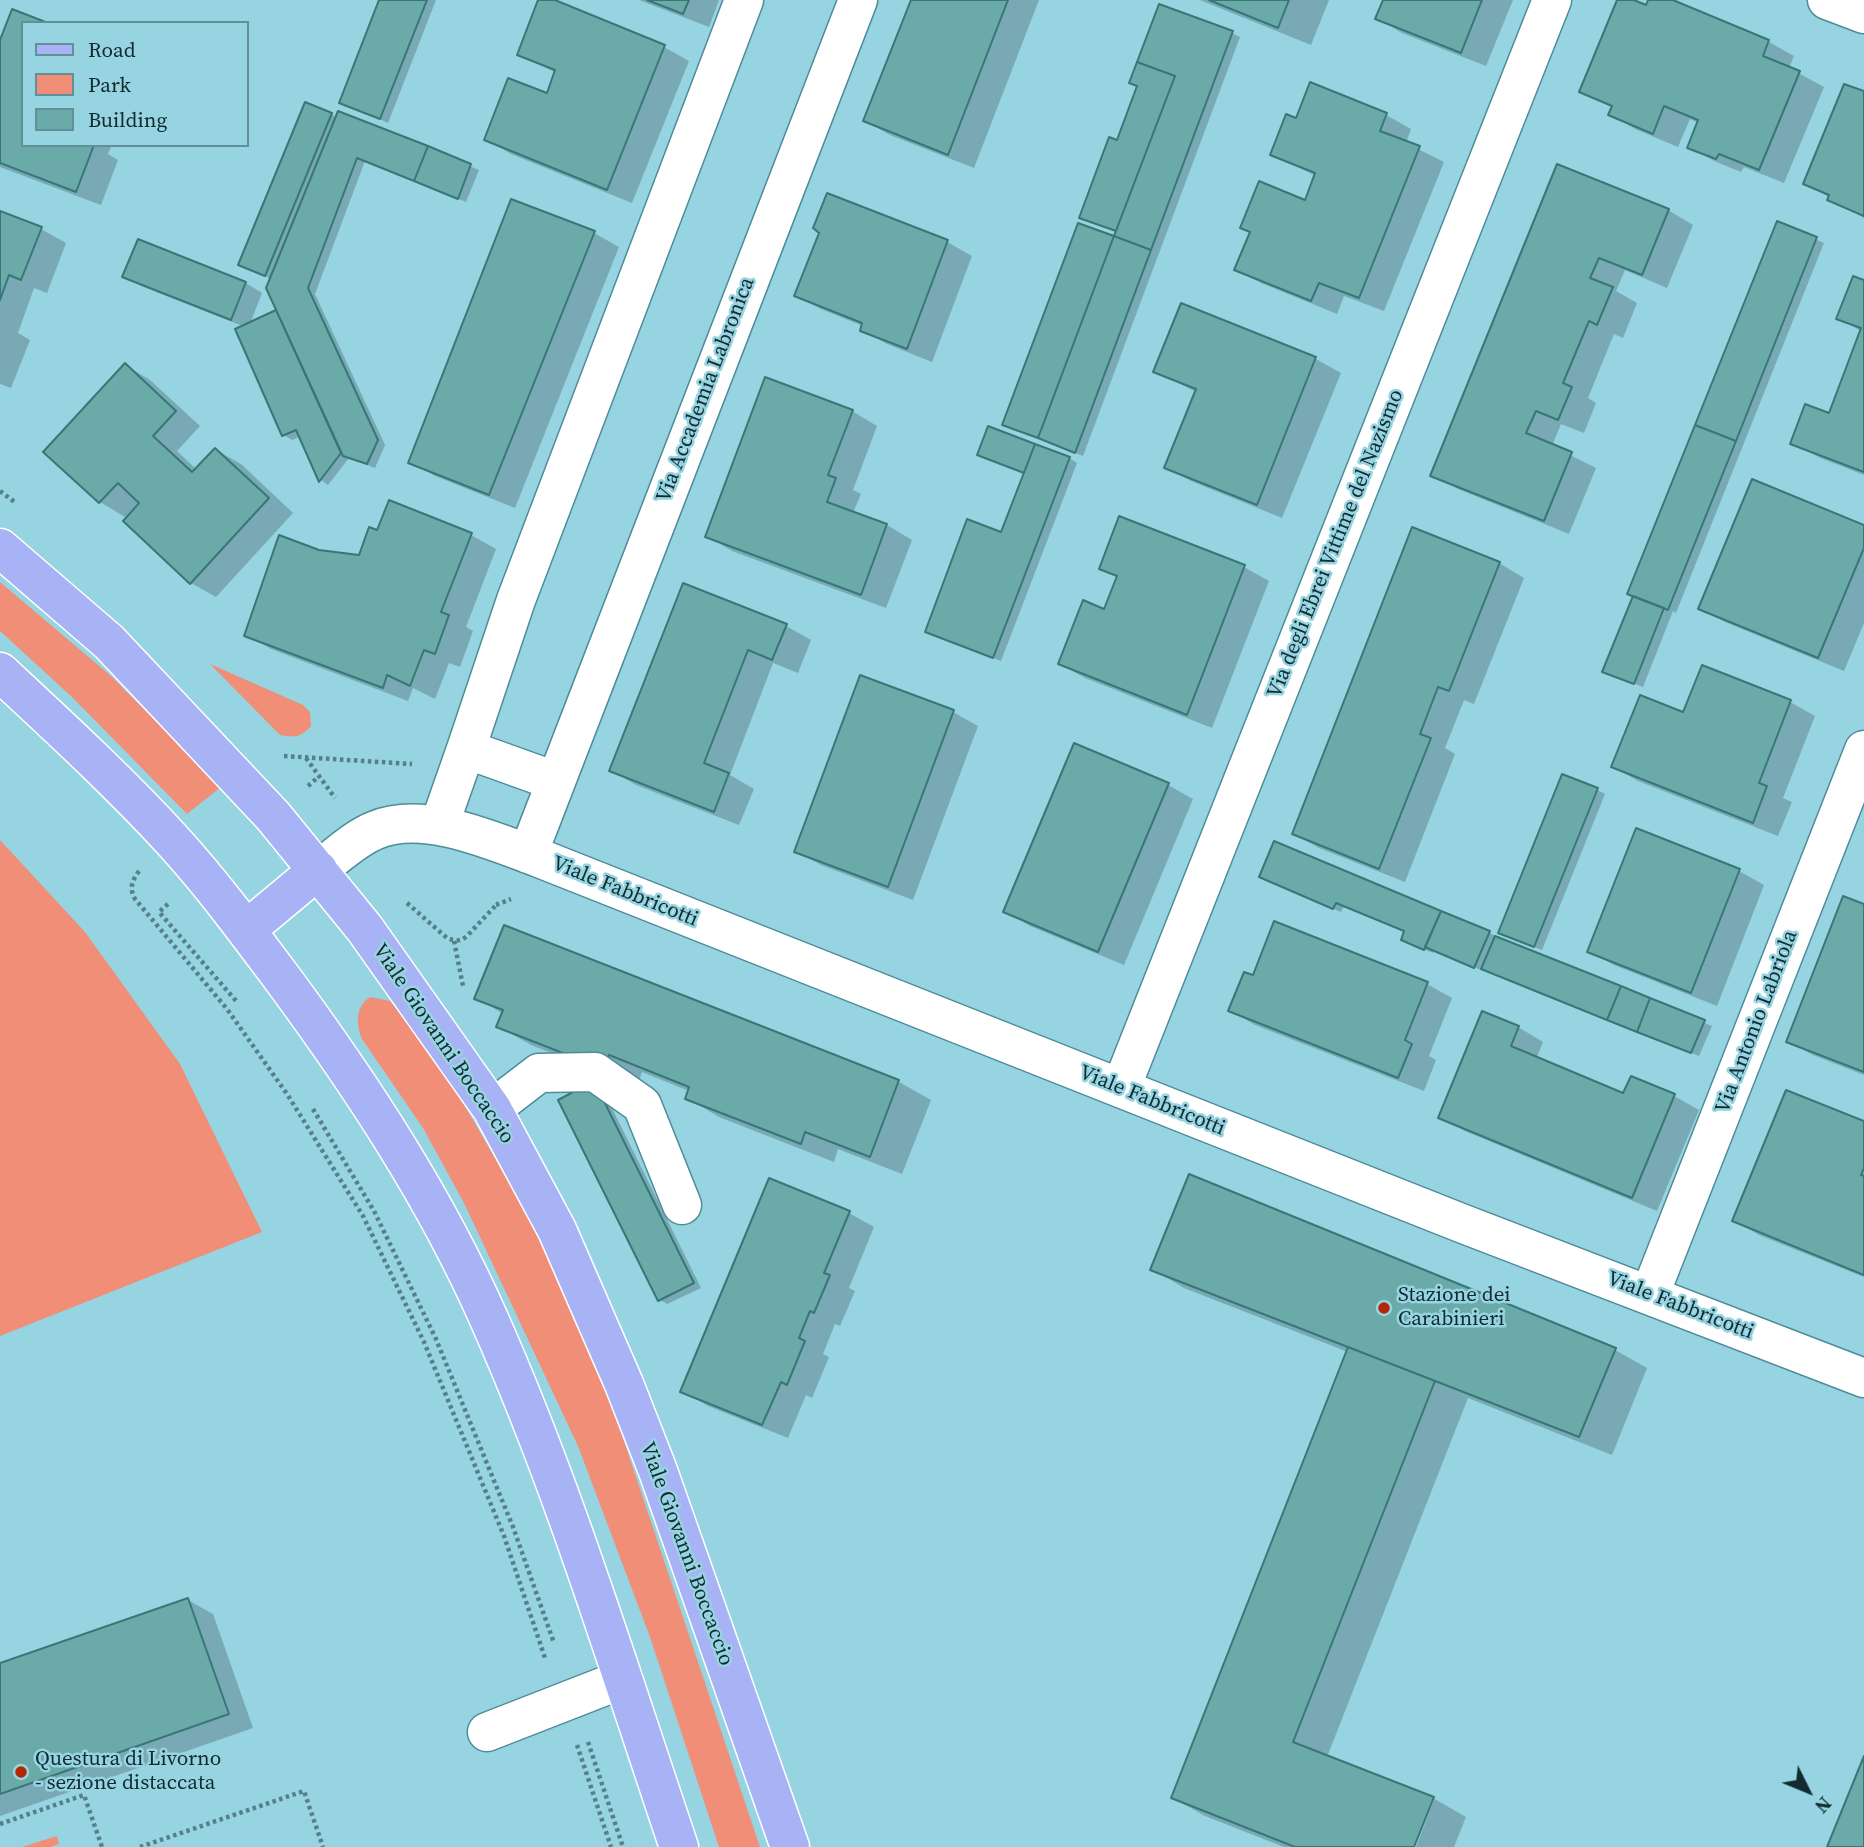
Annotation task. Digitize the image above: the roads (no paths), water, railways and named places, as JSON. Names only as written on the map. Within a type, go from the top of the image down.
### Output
[{"type":"main road","name":"Viale Giovanni Boccaccio","points":[[0,548],[109,642],[243,782],[318,870],[413,995],[492,1109],[556,1230],[624,1384],[671,1507],[790,1847]]},
{"type":"main road","points":[[0,672],[83,750],[173,841],[246,930],[318,1027],[379,1115],[416,1177],[489,1318],[537,1436],[583,1557],[679,1847]]},
{"type":"main road","points":[[246,930],[318,870]]},
{"type":"street","points":[[439,826],[516,600],[744,0]]},
{"type":"street","name":"Via Accademia Labronica","points":[[533,856],[555,781],[858,0]]},
{"type":"street","name":"Via degli Ebrei Vittime del Nazismo","points":[[1121,1088],[1552,0]]},
{"type":"street","points":[[1827,0],[1864,14]]},
{"type":"street","points":[[466,749],[555,781]]},
{"type":"street","name":"Via Antonio Labriola","points":[[1650,1294],[1864,750]]},
{"type":"street","name":"Viale Fabbricotti","points":[[318,870],[375,830],[416,823],[439,826],[533,856],[1461,1223],[1864,1378]]},
{"type":"street","points":[[492,1109],[539,1073],[595,1072],[642,1105],[682,1205]]},
{"type":"street","points":[[486,1732],[622,1679]]},
{"type":"place","name":"Stazione dei Carabinieri","points":[[1384,1308]]},
{"type":"place","name":"Questura di Livorno - sezione distaccata","points":[[21,1772]]}]
